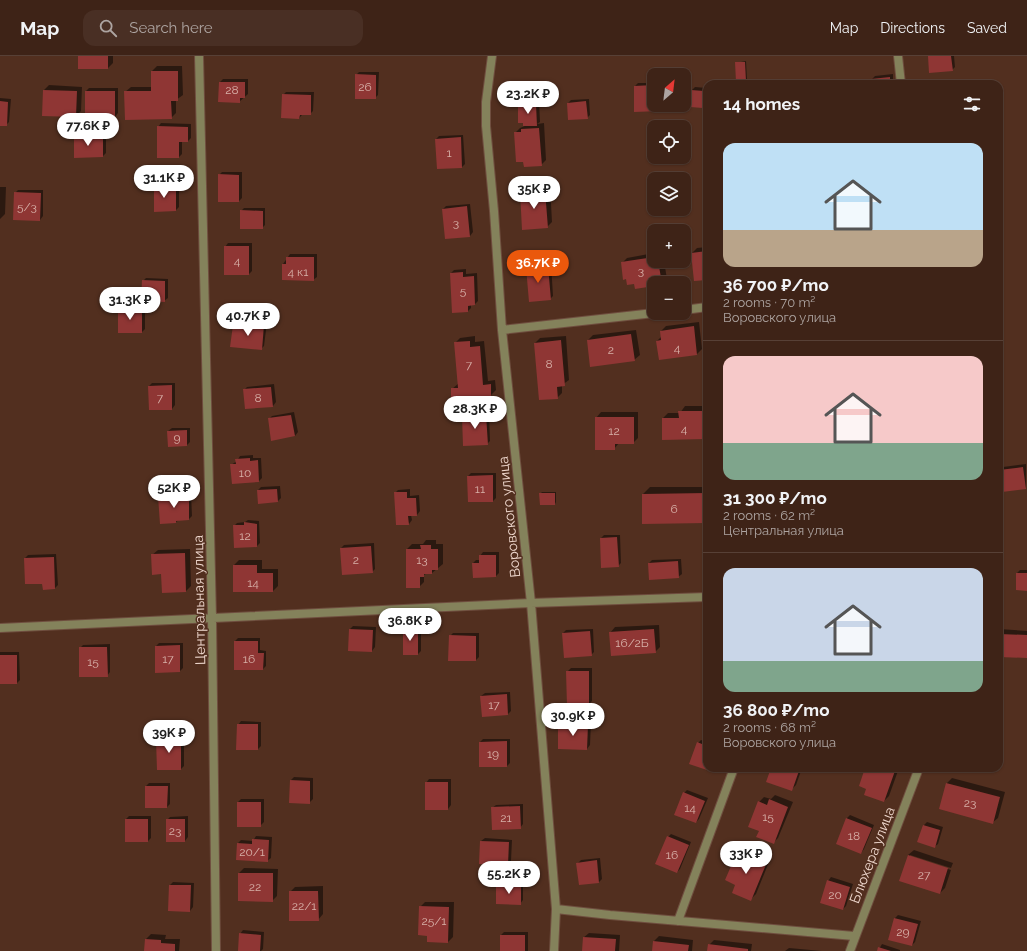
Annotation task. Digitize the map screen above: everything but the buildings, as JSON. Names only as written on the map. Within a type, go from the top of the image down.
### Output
[{"type":"street","name":"Центральная улица","points":[[200,56],[212,618],[216,951]]},
{"type":"street","name":"Воровского улица","points":[[492,56],[486,102],[486,126],[494,211],[502,330],[531,603],[556,909],[554,951]]},
{"type":"street","points":[[898,56],[901,80]]},
{"type":"street","points":[[691,309],[703,308]]},
{"type":"street","points":[[502,330],[647,314]]},
{"type":"street","points":[[0,628],[531,603],[703,597]]},
{"type":"street","points":[[678,921],[733,772]]},
{"type":"street","name":"Блюхера улица","points":[[850,951],[854,936],[917,772]]},
{"type":"street","points":[[556,909],[854,936]]}]
